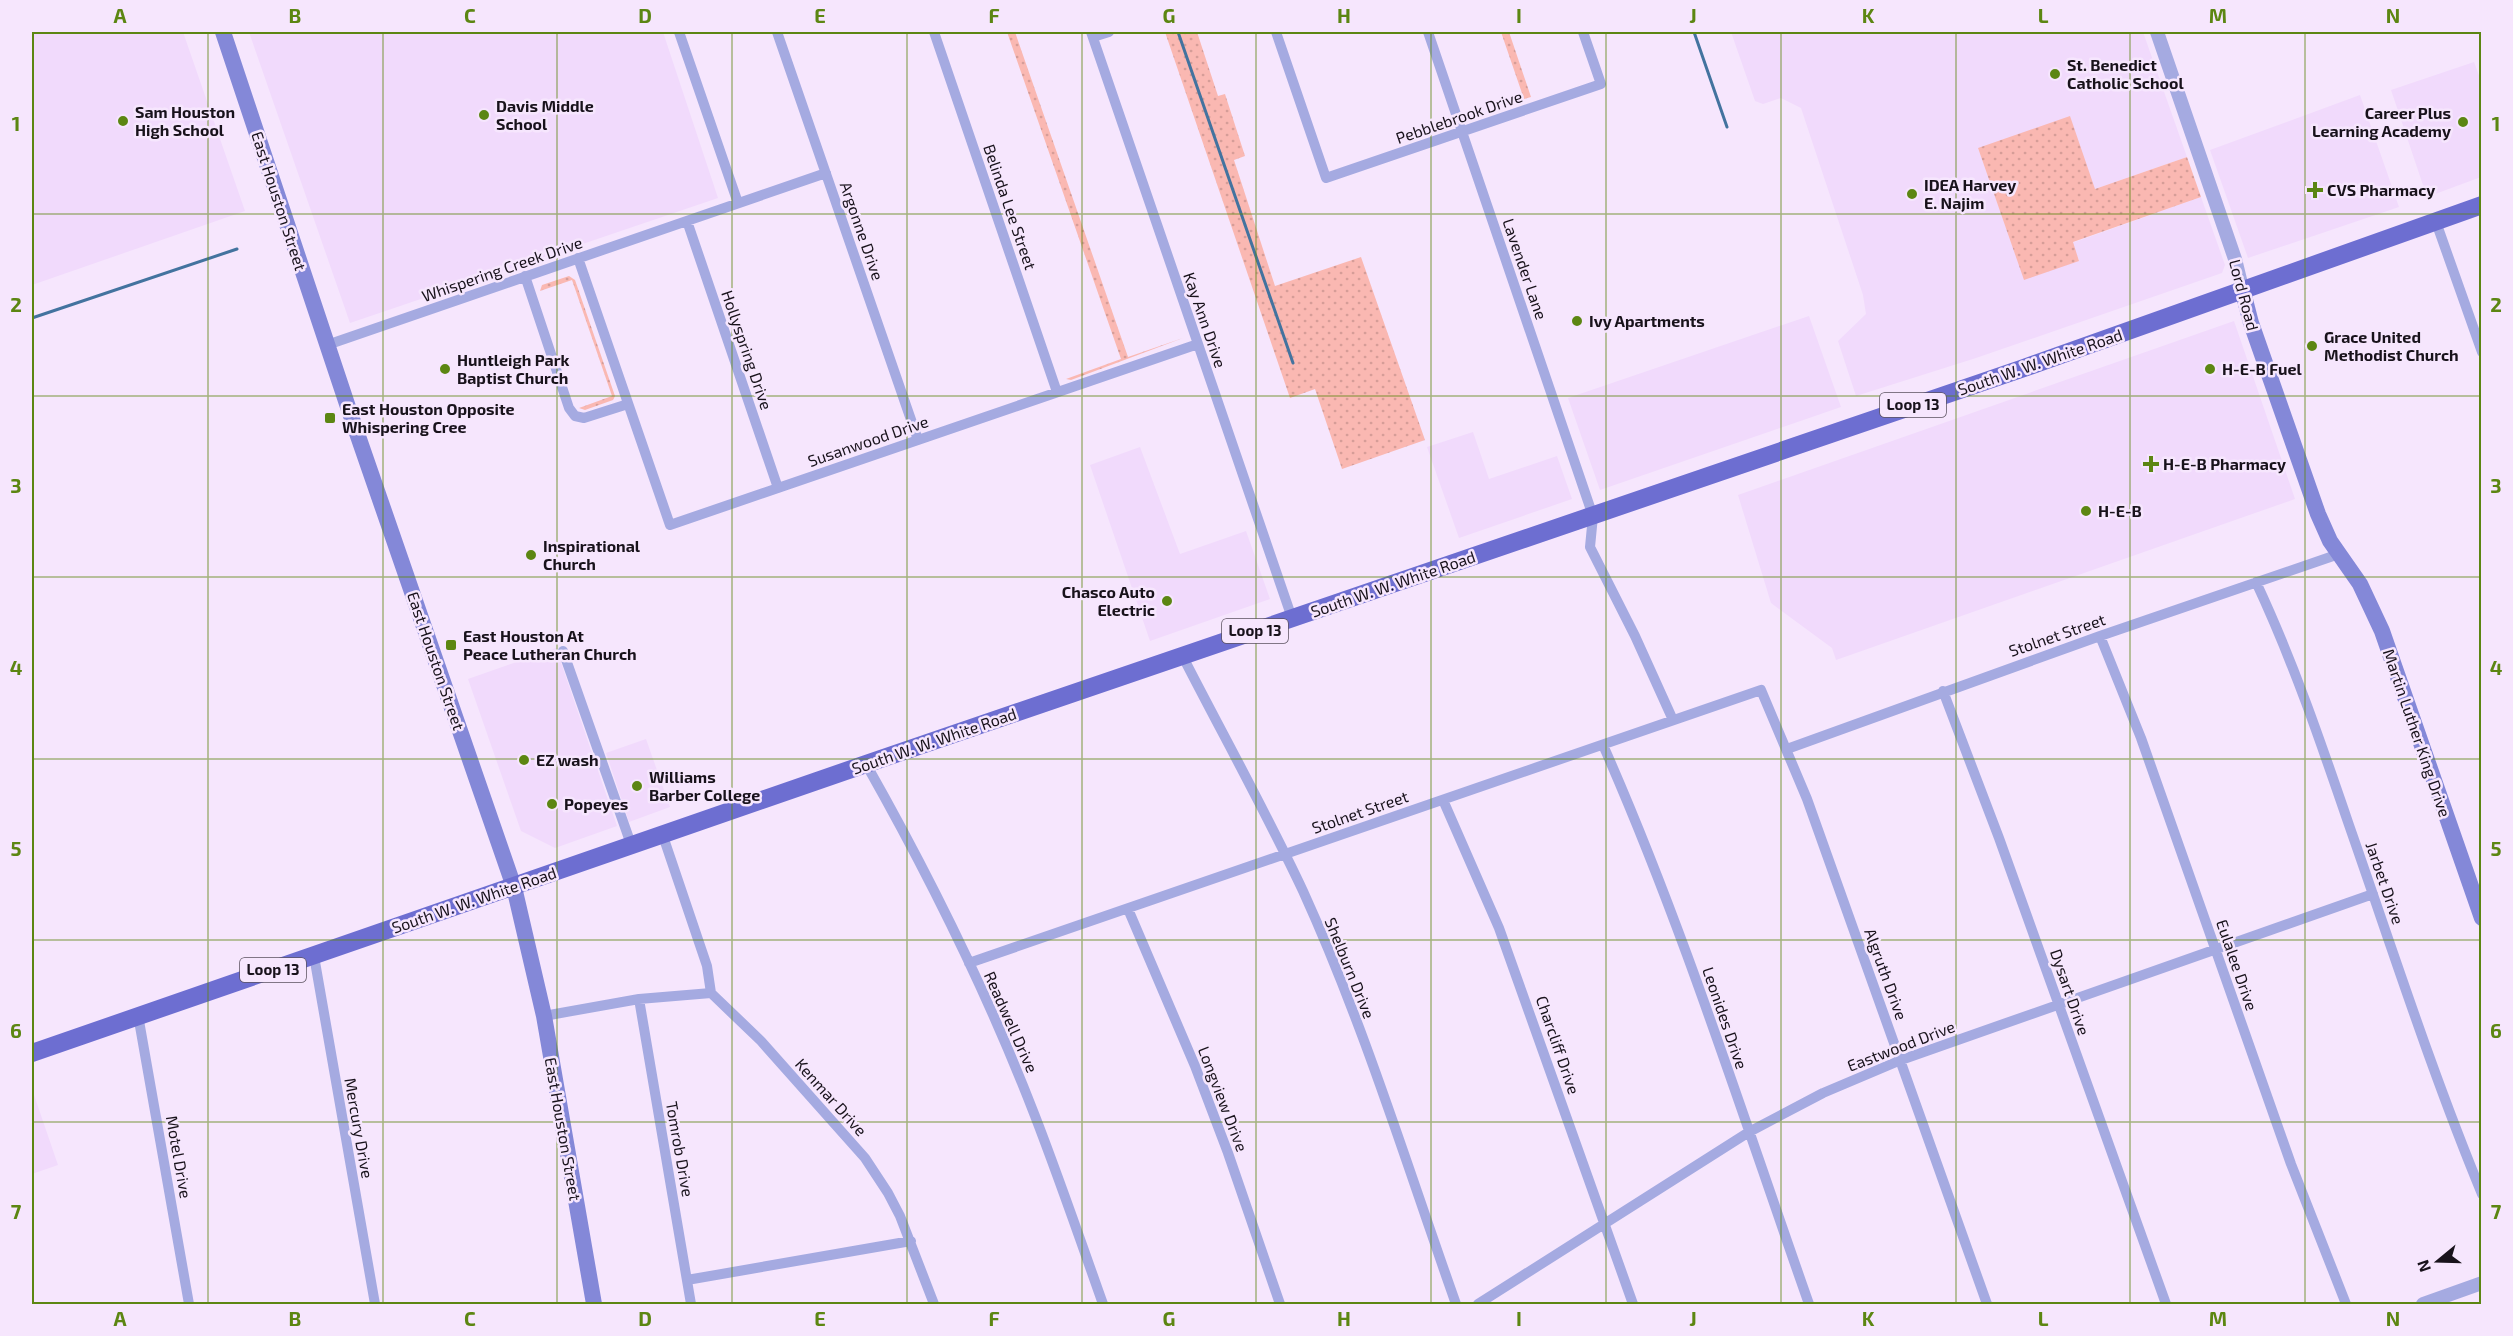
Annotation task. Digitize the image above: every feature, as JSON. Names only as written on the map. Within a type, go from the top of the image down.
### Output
[{"type":"main road","name":"East Houston Street","points":[[223,32],[327,345],[514,887],[543,1016],[594,1305]]},
{"type":"main road","name":"South W. W. White Road","points":[[32,1053],[632,847],[866,764],[2243,292],[2481,205]]},
{"type":"main road","name":"Lord Road","points":[[2243,292],[2253,329],[2323,528],[2339,554]]},
{"type":"main road","name":"Martin Luther King Drive","points":[[2339,554],[2360,584],[2382,631],[2481,918]]},
{"type":"street","points":[[679,32],[738,203],[826,173]]},
{"type":"street","name":"Argonne Drive","points":[[777,32],[918,440]]},
{"type":"street","name":"Belinda Lee Street","points":[[934,32],[1057,392]]},
{"type":"street","points":[[1092,34],[1109,32]]},
{"type":"street","name":"Pebblebrook Drive","points":[[1276,32],[1326,178],[1601,84],[1583,32]]},
{"type":"street","name":"Lavender Lane","points":[[1428,32],[1593,516]]},
{"type":"street","name":"Lord Road","points":[[2157,32],[2232,252],[2243,292]]},
{"type":"street","name":"Kay Ann Drive","points":[[1092,34],[1292,618]]},
{"type":"street","name":"Whispering Creek Drive","points":[[327,345],[738,203]]},
{"type":"street","name":"Hollyspring Drive","points":[[687,221],[778,488]]},
{"type":"street","points":[[2436,222],[2481,352]]},
{"type":"street","name":"Susanwood Drive","points":[[578,258],[670,525],[1198,344]]},
{"type":"street","points":[[525,276],[569,408],[575,416],[584,418],[628,404]]},
{"type":"street","points":[[1593,516],[1590,547],[1635,636],[1673,720]]},
{"type":"street","name":"Stolnet Street","points":[[1787,749],[1943,691],[2339,554]]},
{"type":"street","name":"Jarbet Drive","points":[[2256,582],[2275,623],[2319,738],[2481,1194]]},
{"type":"street","name":"Eulalee Drive","points":[[2100,636],[2141,738],[2291,1164],[2346,1305]]},
{"type":"street","points":[[563,651],[632,847]]},
{"type":"street","name":"Shelburn Drive","points":[[1183,657],[1307,902],[1357,1023],[1456,1305]]},
{"type":"street","name":"Stolnet Street","points":[[969,963],[1761,690]]},
{"type":"street","name":"Algruth Drive","points":[[1761,690],[1787,749],[1901,1060],[1987,1305]]},
{"type":"street","name":"Dysart Drive","points":[[1943,691],[1971,759],[2166,1305]]},
{"type":"street","name":"Leonides Drive","points":[[1603,745],[1650,855],[1809,1305]]},
{"type":"street","name":"Readwell Drive","points":[[866,764],[915,850],[969,963],[1035,1116],[1103,1305]]},
{"type":"street","name":"Charcliff Drive","points":[[1443,800],[1499,928],[1633,1305]]},
{"type":"street","points":[[543,1016],[639,999],[711,993],[707,966],[663,836]]},
{"type":"street","name":"Eastwood Drive","points":[[1478,1305],[1604,1222],[1749,1132],[1823,1093],[1901,1060],[2373,894]]},
{"type":"street","name":"Longview Drive","points":[[1128,909],[1199,1077],[1228,1153],[1280,1305]]},
{"type":"street","name":"Mercury Drive","points":[[314,956],[375,1305]]},
{"type":"street","name":"Kenmar Drive","points":[[711,993],[761,1041],[865,1158],[888,1193],[911,1241],[934,1305]]},
{"type":"street","name":"Tomrob Drive","points":[[639,999],[691,1305]]},
{"type":"street","name":"Motel Drive","points":[[138,1015],[189,1305]]},
{"type":"street","points":[[687,1280],[911,1241]]},
{"type":"street","points":[[2423,1305],[2481,1283]]},
{"type":"shaded area","name":"Sam Houston High School","points":[[32,32],[183,32],[245,211],[32,285]]},
{"type":"shaded area","name":"Davis Middle School","points":[[249,32],[663,32],[718,198],[350,323]]},
{"type":"shaded area","points":[[1007,32],[1015,32],[1128,357],[1183,338],[1071,380],[1066,379],[1121,359]]},
{"type":"shaded area","points":[[1165,32],[1197,32],[1218,96],[1225,94],[1245,156],[1234,160],[1275,286],[1361,257],[1425,440],[1342,469],[1315,389],[1290,398]]},
{"type":"shaded area","points":[[1501,32],[1509,32],[1531,97],[1524,99]]},
{"type":"shaded area","points":[[1731,32],[2143,32],[2187,157],[2095,189],[1978,148],[2024,279],[2079,260],[2072,243],[2201,197],[2225,265],[2222,273],[1976,358],[1856,396],[1838,341],[1866,314],[1863,295],[1801,108],[1781,98],[1763,104],[1755,101]]},
{"type":"shaded area","points":[[2474,62],[2481,81],[2481,177],[2427,197],[2391,90]]},
{"type":"shaded area","points":[[2360,95],[2399,207],[2248,258],[2210,150]]},
{"type":"shaded area","points":[[2070,116],[2095,189],[2187,157],[2201,197],[2073,242],[2079,261],[2024,280],[1978,148]]},
{"type":"shaded area","points":[[569,276],[575,280],[615,396],[613,400],[585,410],[579,408],[612,396],[572,280],[540,291],[542,285]]},
{"type":"shaded area","points":[[1809,316],[1841,407],[1600,490],[1568,398]]},
{"type":"shaded area","points":[[2234,321],[2295,499],[1836,660],[1832,648],[1771,603],[1738,495]]},
{"type":"shaded area","points":[[1473,432],[1489,479],[1557,456],[1572,499],[1459,538],[1427,447]]},
{"type":"shaded area","points":[[1140,447],[1180,554],[1246,531],[1270,599],[1150,641],[1090,465]]},
{"type":"shaded area","points":[[556,648],[617,826],[555,848],[521,831],[468,679]]},
{"type":"shaded area","points":[[646,739],[670,807],[629,822],[606,753]]},
{"type":"shaded area","points":[[32,1089],[58,1165],[32,1174]]},
{"type":"waterway","points":[[1178,32],[1293,363]]},
{"type":"waterway","points":[[1694,32],[1727,127]]},
{"type":"waterway","points":[[32,318],[237,249]]},
{"type":"place","name":"St. Benedict Catholic School","points":[[2055,74]]},
{"type":"place","name":"Davis Middle School","points":[[484,115]]},
{"type":"place","name":"Sam Houston High School","points":[[123,121]]},
{"type":"place","name":"Career Plus Learning Academy","points":[[2463,122]]},
{"type":"place","name":"CVS Pharmacy","points":[[2315,190]]},
{"type":"place","name":"IDEA Harvey E. Najim","points":[[1912,194]]},
{"type":"place","name":"Ivy Apartments","points":[[1577,321]]},
{"type":"place","name":"Grace United Methodist Church","points":[[2312,346]]},
{"type":"place","name":"Huntleigh Park Baptist Church","points":[[445,369]]},
{"type":"place","name":"H-E-B Fuel","points":[[2210,369]]},
{"type":"place","name":"East Houston Opposite Whispering Cree","points":[[330,418]]},
{"type":"place","name":"H-E-B Pharmacy","points":[[2151,464]]},
{"type":"place","name":"H-E-B","points":[[2086,511]]},
{"type":"place","name":"Inspirational Church","points":[[531,555]]},
{"type":"place","name":"Chasco Auto Electric","points":[[1167,601]]},
{"type":"place","name":"East Houston At Peace Lutheran Church","points":[[451,645]]},
{"type":"place","name":"EZ wash","points":[[524,760]]},
{"type":"place","name":"Williams Barber College","points":[[637,786]]},
{"type":"place","name":"Popeyes","points":[[552,804]]}]
